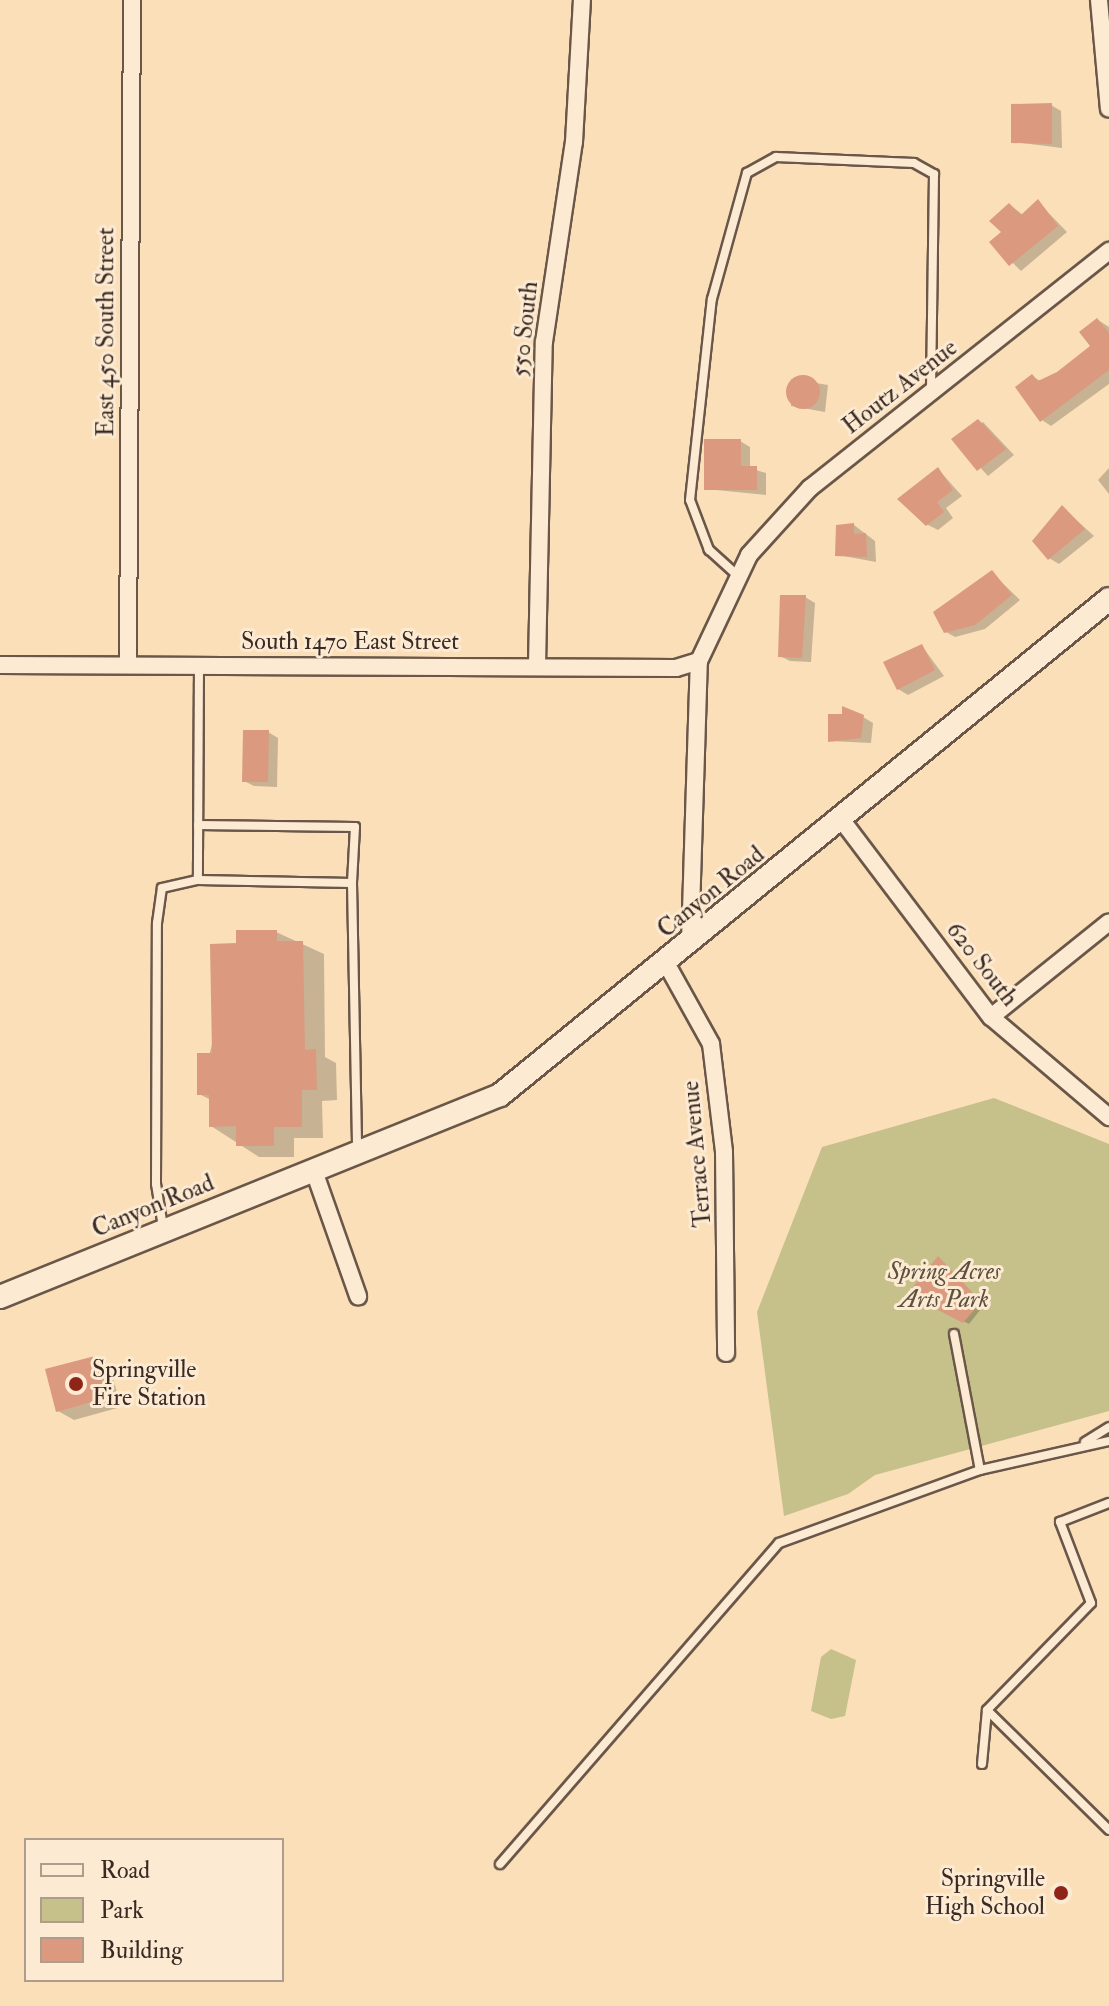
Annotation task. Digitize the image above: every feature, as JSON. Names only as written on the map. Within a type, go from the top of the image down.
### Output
[{"type":"main road","name":"Canyon Road","points":[[0,1314],[6,1296],[163,1227],[357,1156],[500,1095],[666,963],[1109,599]]},
{"type":"street","name":"East 450 South Street","points":[[128,665],[132,0]]},
{"type":"street","name":"550 South","points":[[537,665],[544,342],[574,142],[582,0]]},
{"type":"street","points":[[1099,0],[1109,109]]},
{"type":"street","name":"Houtz Avenue","points":[[737,575],[793,503],[1109,251]]},
{"type":"street","points":[[690,943],[699,661],[737,575]]},
{"type":"street","name":"South 1470 East Street","points":[[0,665],[676,668],[699,661]]},
{"type":"street","name":"620 South","points":[[841,819],[991,1017],[1109,1117]]},
{"type":"street","points":[[991,1017],[1109,922]]},
{"type":"street","name":"Terrace Avenue","points":[[666,963],[711,1044],[724,1152],[726,1353]]},
{"type":"street","points":[[314,1171],[358,1296]]},
{"type":"lane","points":[[737,575],[709,550],[690,500],[712,299],[747,173],[776,157],[914,163],[934,174],[931,393]]},
{"type":"lane","points":[[198,880],[199,665]]},
{"type":"lane","points":[[198,825],[355,827],[352,883],[357,1156]]},
{"type":"lane","points":[[163,1227],[156,1184],[157,923],[162,888],[198,880],[352,883]]},
{"type":"lane","points":[[954,1334],[980,1470]]},
{"type":"lane","points":[[1078,1447],[1109,1427]]},
{"type":"lane","points":[[500,1864],[779,1543],[980,1470],[1109,1441]]},
{"type":"lane","points":[[982,1764],[987,1710],[1091,1603],[1060,1522],[1109,1503]]},
{"type":"lane","points":[[987,1710],[1109,1830]]},
{"type":"green space","name":"Spring Acres Arts Park","points":[[994,1098],[1109,1144],[1109,1411],[875,1475],[848,1494],[784,1516],[757,1312],[822,1147]]},
{"type":"green space","points":[[831,1649],[856,1660],[845,1716],[831,1719],[811,1711],[821,1657]]},
{"type":"building","points":[[1052,103],[1052,144],[1011,143],[1011,104]]},
{"type":"building","points":[[1038,199],[1058,226],[1009,266],[989,242],[1001,232],[989,221],[1009,203],[1021,215]]},
{"type":"building","points":[[1097,318],[1109,333],[1109,370],[1040,422],[1015,387],[1032,374],[1038,381],[1057,372],[1090,346],[1079,332]]},
{"type":"building","points":[[803,375],[815,380],[820,392],[815,404],[803,409],[791,404],[786,392],[791,380]]},
{"type":"building","points":[[978,419],[1006,449],[977,471],[951,439]]},
{"type":"building","points":[[704,439],[741,439],[741,466],[757,466],[757,490],[704,490]]},
{"type":"building","points":[[938,467],[953,490],[937,502],[944,512],[926,526],[897,499]]},
{"type":"building","points":[[1062,505],[1085,529],[1048,560],[1032,541]]},
{"type":"building","points":[[854,523],[854,534],[866,533],[867,557],[835,556],[836,525]]},
{"type":"building","points":[[992,570],[1012,595],[975,625],[944,633],[933,612]]},
{"type":"building","points":[[780,595],[806,595],[802,658],[778,657]]},
{"type":"building","points":[[922,644],[935,670],[897,690],[883,662]]},
{"type":"building","points":[[842,706],[864,715],[861,738],[828,742],[828,714],[842,714]]},
{"type":"building","points":[[243,730],[269,730],[268,782],[242,782]]},
{"type":"building","points":[[236,930],[277,930],[277,941],[303,941],[305,1050],[316,1049],[317,1090],[302,1090],[302,1127],[274,1127],[274,1146],[236,1146],[236,1126],[209,1127],[209,1095],[197,1095],[197,1053],[212,1053],[210,944],[236,943]]},
{"type":"building","points":[[938,1256],[981,1302],[963,1323],[907,1294]]},
{"type":"building","name":"Springville Fire Station","points":[[95,1356],[106,1398],[56,1412],[45,1369]]},
{"type":"place","name":"Springville Fire Station","points":[[76,1384]]},
{"type":"place","name":"Springville High School","points":[[1061,1893]]}]
